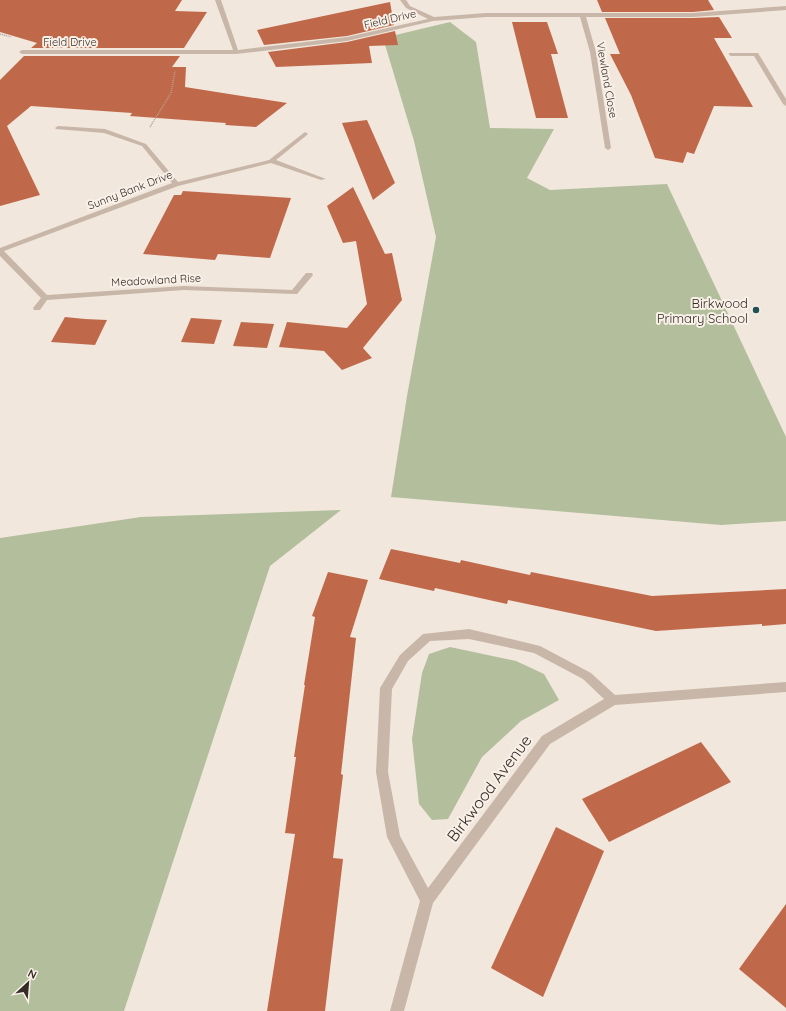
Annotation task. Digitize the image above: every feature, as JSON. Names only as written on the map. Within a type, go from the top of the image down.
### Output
[{"type":"street","points":[[218,0],[236,52]]},
{"type":"street","points":[[403,0],[408,7],[433,19]]},
{"type":"street","name":"Field Drive","points":[[22,52],[236,52],[347,39],[433,19],[486,15],[693,15],[786,8]]},
{"type":"street","name":"Viewland Close","points":[[583,16],[593,52],[608,148]]},
{"type":"street","points":[[731,54],[756,54],[786,104]]},
{"type":"street","points":[[58,128],[105,131],[144,145],[176,184]]},
{"type":"street","name":"Sunny Bank Drive","points":[[0,251],[176,184],[270,161],[305,134]]},
{"type":"street","points":[[270,161],[323,180]]},
{"type":"street","points":[[0,251],[45,298],[36,308]]},
{"type":"street","name":"Meadowland Rise","points":[[45,298],[184,288],[294,292],[309,275]]},
{"type":"street","points":[[427,900],[394,837],[382,772],[386,688],[404,658],[427,637],[469,634],[536,649],[587,676],[612,700]]},
{"type":"street","name":"Birkwood Avenue","points":[[397,1011],[427,900],[546,740],[612,700],[786,687]]},
{"type":"path","points":[[136,142],[145,135],[171,93],[178,52]]},
{"type":"green space","points":[[450,22],[476,42],[490,128],[554,129],[527,178],[550,190],[667,184],[786,437],[786,521],[721,525],[391,497],[407,396],[436,237],[414,141],[383,38]]},
{"type":"green space","points":[[341,510],[270,566],[124,1011],[0,1011],[0,538],[141,517]]},
{"type":"green space","points":[[450,647],[516,661],[544,674],[559,700],[521,721],[482,757],[448,819],[432,820],[419,804],[412,739],[422,673],[429,654]]},
{"type":"building","points":[[0,0],[182,0],[175,11],[207,12],[184,48],[31,48],[37,43],[0,32]]},
{"type":"building","points":[[597,0],[708,0],[714,10],[693,12],[602,12]]},
{"type":"building","points":[[390,2],[394,25],[347,36],[264,45],[257,30]]},
{"type":"building","points":[[719,17],[732,38],[714,38],[753,107],[714,106],[694,154],[687,152],[683,163],[655,158],[631,95],[610,54],[620,54],[605,18]]},
{"type":"building","points":[[512,22],[547,22],[558,54],[551,54],[568,118],[536,118]]},
{"type":"building","points":[[395,31],[398,45],[369,46],[372,63],[276,67],[268,52],[347,42]]},
{"type":"building","points":[[24,56],[180,56],[172,67],[186,67],[185,87],[287,103],[256,127],[225,125],[226,123],[130,116],[132,113],[31,106],[7,126],[40,195],[0,206],[0,80]]},
{"type":"building","points":[[367,120],[395,183],[373,200],[342,123]]},
{"type":"building","points":[[353,187],[385,254],[392,253],[402,300],[363,348],[372,358],[342,370],[324,351],[279,347],[287,322],[347,328],[367,304],[356,241],[343,243],[327,206]]},
{"type":"building","points":[[183,191],[291,198],[270,258],[218,254],[215,260],[143,254],[174,195],[181,195]]},
{"type":"building","points":[[65,317],[107,320],[95,345],[51,342]]},
{"type":"building","points":[[191,318],[222,320],[214,344],[181,342]]},
{"type":"building","points":[[241,322],[274,324],[267,348],[233,346]]},
{"type":"building","points":[[391,549],[460,563],[461,560],[530,575],[531,572],[652,596],[786,589],[786,624],[762,626],[762,624],[656,631],[508,600],[507,604],[435,588],[434,591],[379,579]]},
{"type":"building","points":[[328,572],[368,580],[350,637],[356,638],[341,774],[343,775],[333,858],[343,859],[325,1011],[267,1011],[295,834],[285,833],[296,757],[294,757],[304,685],[315,617],[312,616]]},
{"type":"building","points":[[701,742],[731,782],[609,842],[582,799]]},
{"type":"building","points":[[556,827],[604,851],[543,997],[491,968]]},
{"type":"building","points":[[786,904],[786,1008],[739,969]]},
{"type":"place","name":"Birkwood Primary School","points":[[756,310]]}]
